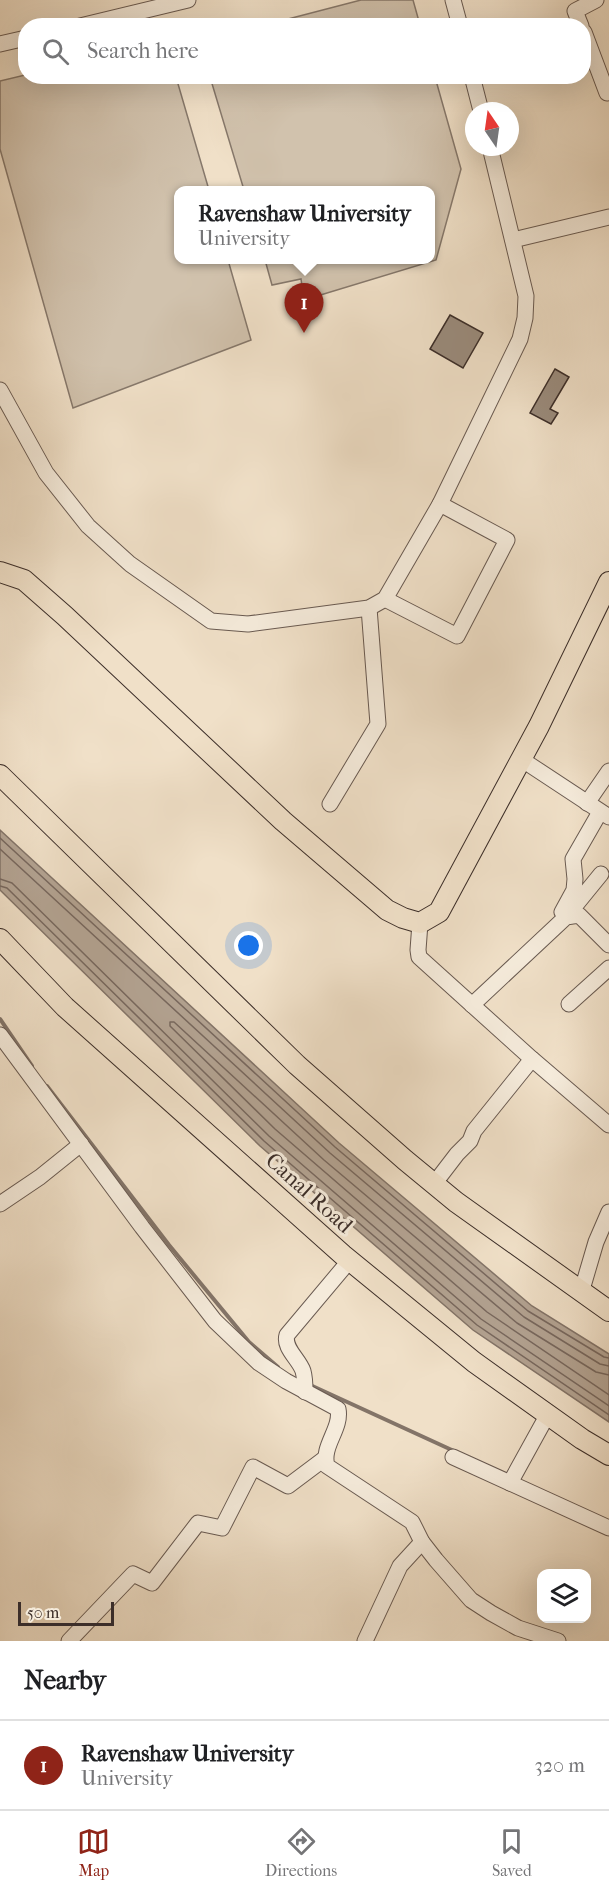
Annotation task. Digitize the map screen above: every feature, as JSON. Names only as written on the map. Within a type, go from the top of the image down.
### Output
[{"type":"main road","points":[[0,572],[24,580],[283,821],[387,910],[420,923],[439,912],[521,759],[609,582]]},
{"type":"main road","points":[[0,775],[297,1065],[434,1184],[581,1293],[609,1311]]},
{"type":"main road","name":"Canal Road","points":[[0,939],[65,1007],[350,1260],[474,1362],[582,1439],[609,1455]]},
{"type":"street","points":[[113,18],[188,0]]},
{"type":"street","points":[[453,0],[458,18]]},
{"type":"street","points":[[578,18],[575,11],[596,0]]},
{"type":"street","points":[[0,44],[18,40]]},
{"type":"street","points":[[591,51],[608,97]]},
{"type":"street","points":[[474,84],[479,102]]},
{"type":"street","points":[[0,390],[46,473],[88,526],[130,564],[211,621],[248,624],[369,608],[385,599],[440,504],[520,339],[525,318],[526,296],[492,156]]},
{"type":"street","points":[[513,240],[609,217]]},
{"type":"street","points":[[385,599],[457,636],[507,540],[440,504]]},
{"type":"street","points":[[330,804],[378,724],[369,608]]},
{"type":"street","points":[[521,759],[599,811]]},
{"type":"street","points":[[566,917],[562,912],[574,890],[576,879],[573,859],[599,811],[609,771]]},
{"type":"street","points":[[472,1005],[566,917],[601,874]]},
{"type":"street","points":[[566,917],[579,915],[609,945]]},
{"type":"street","points":[[420,923],[419,957],[609,1125]]},
{"type":"street","points":[[569,1004],[609,968]]},
{"type":"street","points":[[0,1035],[142,1227],[215,1321],[259,1363],[305,1392],[338,1409],[339,1416],[324,1459],[288,1486],[253,1467],[222,1528],[198,1523],[152,1582],[133,1574],[69,1641]]},
{"type":"street","points":[[434,1184],[470,1141],[474,1131],[532,1059]]},
{"type":"street","points":[[0,1204],[40,1177],[81,1144]]},
{"type":"street","points":[[581,1293],[596,1242],[609,1212]]},
{"type":"street","points":[[305,1392],[305,1377],[285,1339],[350,1260]]},
{"type":"street","points":[[510,1483],[548,1414]]},
{"type":"street","points":[[453,1457],[609,1528]]},
{"type":"street","points":[[324,1459],[327,1466],[412,1522],[422,1542],[471,1600],[518,1628],[558,1641]]},
{"type":"street","points":[[365,1641],[400,1566],[422,1542]]},
{"type":"shaded area","points":[[361,0],[413,0],[418,18],[292,18]]},
{"type":"shaded area","points":[[18,77],[18,84],[178,84],[208,186],[174,186],[174,264],[229,264],[251,340],[73,408],[0,149],[0,81]]},
{"type":"shaded area","points":[[212,84],[437,84],[461,169],[436,260],[435,186],[243,186]]},
{"type":"shaded area","points":[[266,264],[423,264],[304,300],[301,279],[272,285]]},
{"type":"water","points":[[0,830],[339,1143],[532,1306],[609,1354],[609,1422],[473,1330],[260,1146],[0,890]]},
{"type":"building","points":[[450,315],[483,333],[463,368],[430,349]]},
{"type":"building","points":[[555,369],[569,377],[550,409],[558,413],[551,424],[530,413]]},
{"type":"waterway","points":[[0,1019],[32,1066]]},
{"type":"waterway","points":[[47,1086],[169,1245],[249,1342],[278,1367]]},
{"type":"waterway","points":[[308,1384],[454,1451]]},
{"type":"place","name":"Ravenshaw University","points":[[304,333]]}]
